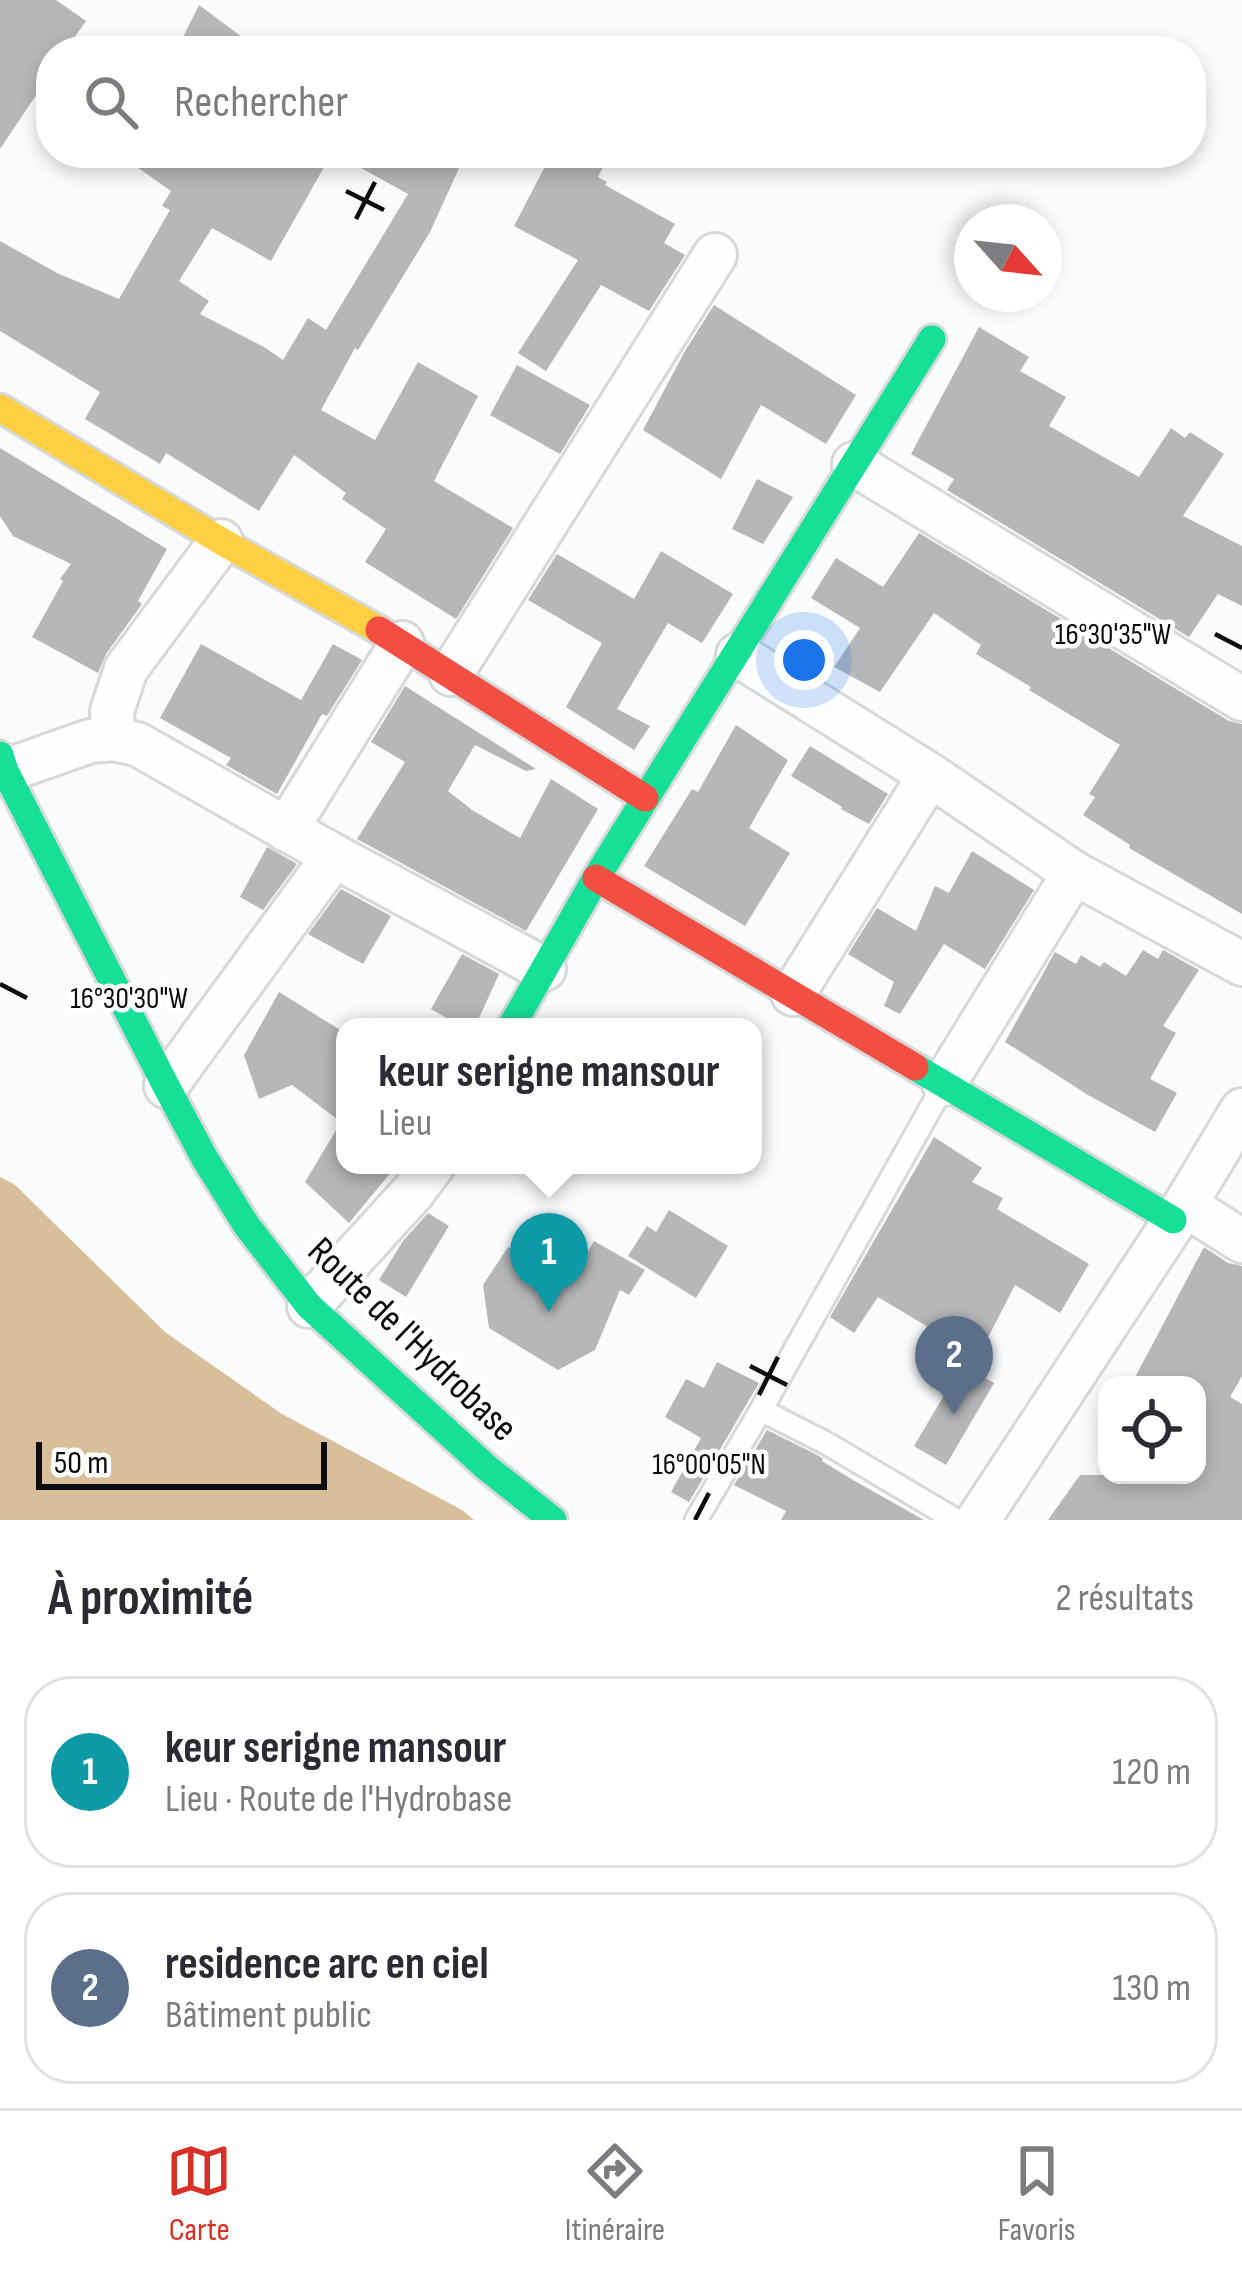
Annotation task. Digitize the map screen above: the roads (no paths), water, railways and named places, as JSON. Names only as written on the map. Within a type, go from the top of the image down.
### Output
[{"type":"street","points":[[451,674],[715,255]]},
{"type":"street","points":[[516,1018],[645,798],[932,339]]},
{"type":"street","points":[[0,408],[402,643],[645,798]]},
{"type":"street","points":[[854,464],[1242,699]]},
{"type":"street","points":[[113,739],[112,712],[126,669],[221,541]]},
{"type":"street","points":[[286,830],[402,643]]},
{"type":"street","points":[[738,655],[1074,873],[1242,964]]},
{"type":"street","points":[[3,763],[90,741],[136,744],[544,968]]},
{"type":"street","name":"Route de l'Hydrobase","points":[[3,763],[166,1086],[247,1226],[309,1306],[487,1468],[553,1520]]},
{"type":"street","points":[[793,994],[930,776]]},
{"type":"street","points":[[166,1086],[334,856]]},
{"type":"street","points":[[944,1084],[1074,873]]},
{"type":"street","points":[[596,878],[944,1084],[1179,1212],[1242,1241]]},
{"type":"street","points":[[978,1520],[1242,1110]]},
{"type":"street","points":[[309,1306],[426,1174]]},
{"type":"lane","points":[[696,1520],[944,1084]]},
{"type":"lane","points":[[761,1410],[956,1520]]},
{"type":"place","name":"keur serigne mansour","points":[[549,1312]]},
{"type":"place","name":"residence arc en ciel","points":[[954,1415]]}]
